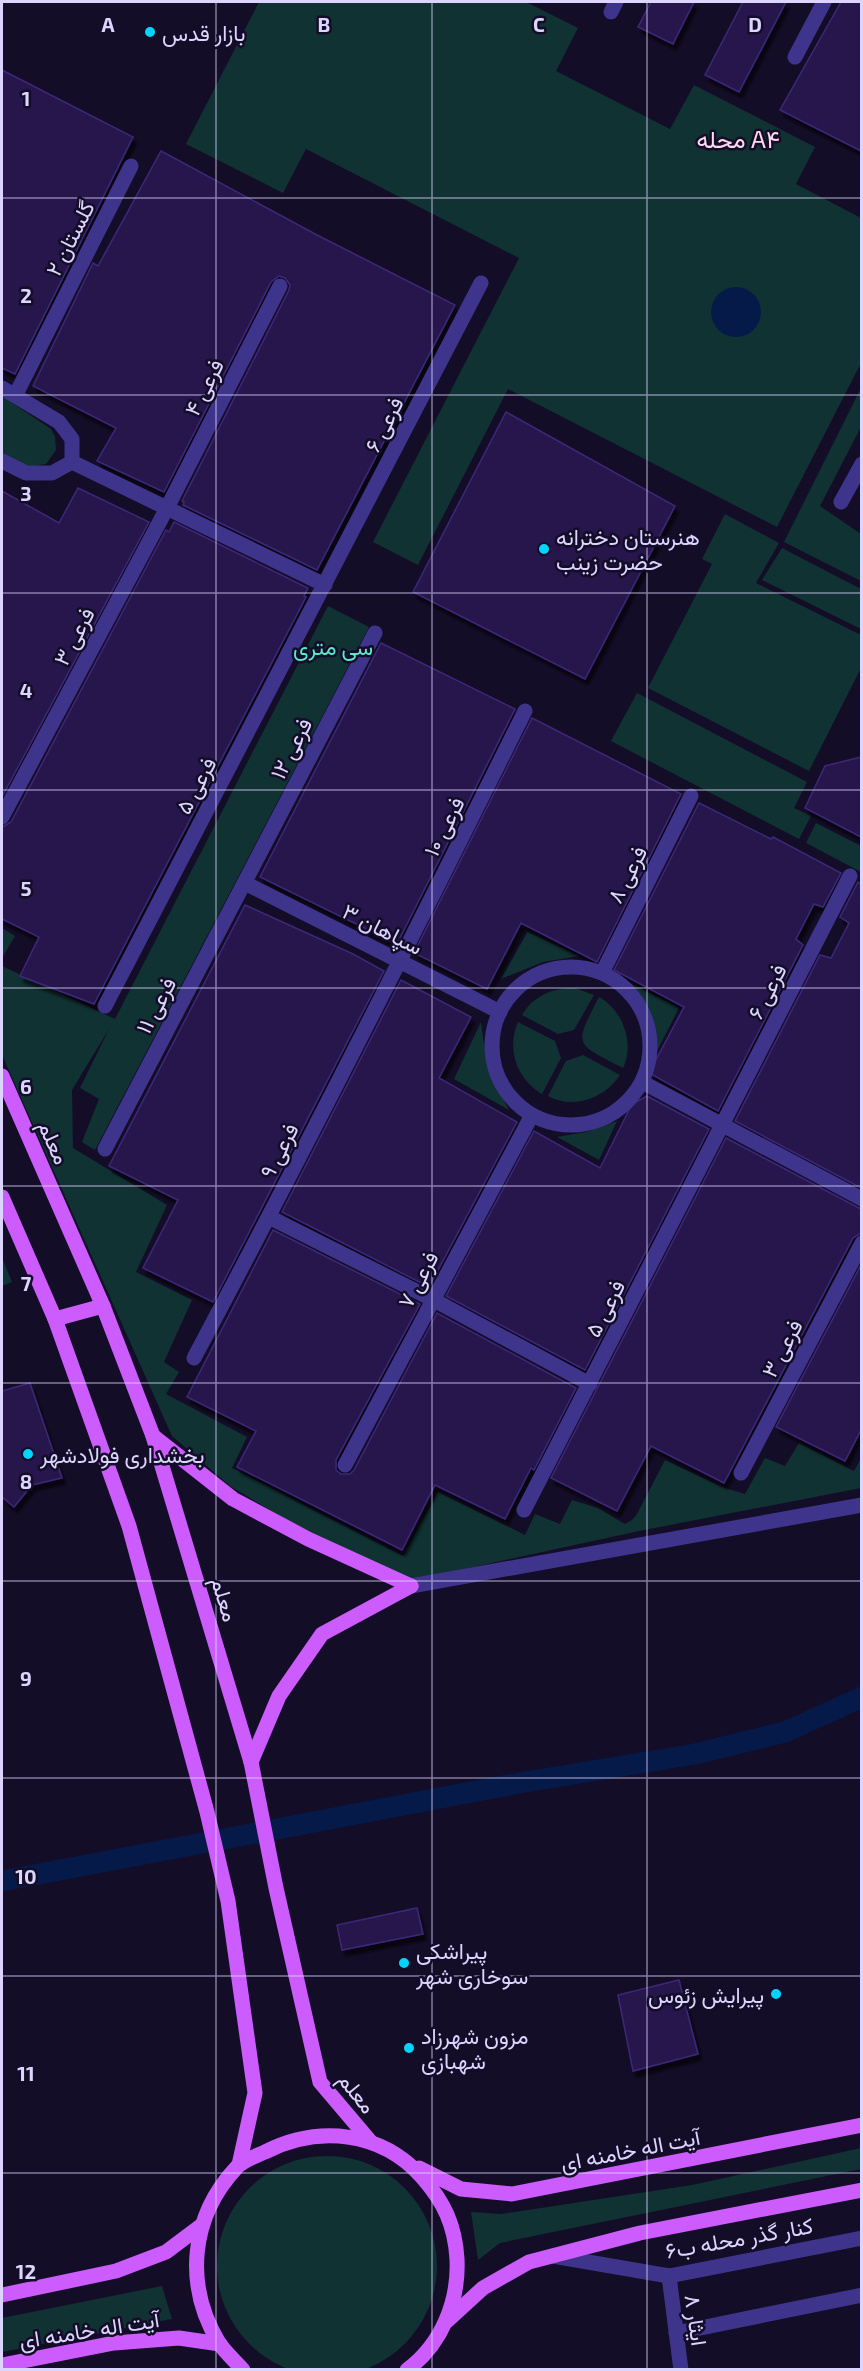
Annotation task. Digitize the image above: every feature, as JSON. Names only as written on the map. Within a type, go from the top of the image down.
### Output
[{"type":"main road","name":"معلم","points":[[2,1076],[103,1306],[153,1436],[251,1762],[276,1888],[320,2082],[370,2142]]},
{"type":"main road","points":[[2,1197],[55,1319],[129,1526],[207,1812],[228,1901],[255,2093],[238,2165],[220,2189],[202,2225],[195,2266],[201,2307],[220,2344],[243,2370]]},
{"type":"main road","points":[[55,1319],[103,1306]]},
{"type":"main road","points":[[153,1436],[233,1499],[308,1539],[411,1586]]},
{"type":"main road","points":[[251,1762],[279,1696],[322,1634],[411,1586]]},
{"type":"main road","name":"آیت اله خامنه ای","points":[[410,2164],[461,2189],[512,2194],[861,2125]]},
{"type":"main road","points":[[238,2165],[286,2141],[328,2134],[370,2142],[391,2151],[410,2164],[439,2197],[455,2236],[458,2280],[447,2322]]},
{"type":"main road","points":[[414,2367],[434,2343],[447,2322],[483,2288],[529,2262],[640,2233],[861,2190]]},
{"type":"main road","points":[[2,2295],[116,2271],[166,2252],[202,2225]]},
{"type":"main road","name":"آیت اله خامنه ای","points":[[2,2366],[114,2343],[179,2338],[220,2344]]},
{"type":"street","points":[[795,57],[824,2]]},
{"type":"street","name":"گلستان ۲","points":[[72,462],[72,439],[59,422],[9,391],[131,166]]},
{"type":"street","name":"فرعی ۶","points":[[325,585],[481,283]]},
{"type":"street","name":"فرعی ۴","points":[[166,508],[280,286]]},
{"type":"street","points":[[2,461],[26,473],[52,474],[72,462],[325,585]]},
{"type":"street","points":[[841,502],[861,464]]},
{"type":"street","name":"فرعی ۳","points":[[2,817],[166,508]]},
{"type":"street","name":"فرعی ۵","points":[[105,1006],[325,585]]},
{"type":"street","name":"فرعی ۱۲","points":[[245,883],[375,633]]},
{"type":"street","name":"فرعی ۱۰","points":[[400,962],[525,711]]},
{"type":"street","name":"فرعی ۸","points":[[602,973],[691,796]]},
{"type":"street","name":"فرعی ۶","points":[[723,1126],[850,876]]},
{"type":"street","name":"سپاهان ۳","points":[[245,883],[500,1012]]},
{"type":"street","name":"فرعی ۱۱","points":[[105,1149],[245,883]]},
{"type":"street","name":"فرعی ۹","points":[[194,1358],[400,962]]},
{"type":"street","points":[[579,967],[602,973],[624,987],[640,1007],[649,1031],[650,1057],[642,1082],[627,1102],[606,1118],[581,1125],[556,1124],[532,1115],[513,1101],[500,1081],[493,1059],[493,1035],[500,1012],[513,993],[532,977],[555,969],[579,967]]},
{"type":"street","points":[[642,1082],[861,1199]]},
{"type":"street","name":"فرعی ۷","points":[[345,1465],[532,1115]]},
{"type":"street","name":"فرعی ۵","points":[[524,1510],[723,1126]]},
{"type":"street","points":[[269,1217],[432,1299],[590,1384]]},
{"type":"street","name":"فرعی ۳","points":[[741,1473],[861,1243]]},
{"type":"street","points":[[411,1586],[861,1505]]},
{"type":"street","name":"کنار گذر محله ب۶","points":[[553,2256],[669,2276],[861,2238]]},
{"type":"street","name":"ایثار ۸","points":[[669,2276],[681,2370]]},
{"type":"street","points":[[676,2333],[861,2295]]},
{"type":"green space","points":[[259,2],[526,2],[578,28],[556,71],[670,129],[694,85],[815,147],[796,184],[861,218],[861,363],[777,527],[508,389],[418,565],[373,542],[519,258],[306,149],[283,193],[186,144]]},
{"type":"green space","points":[[861,388],[861,427],[820,506],[861,534],[861,581],[784,542]]},
{"type":"green space","points":[[2,396],[51,429],[55,437],[56,450],[46,464],[27,467],[2,454]]},
{"type":"green space","points":[[725,514],[779,543],[756,583],[861,635],[861,668],[809,771],[648,688],[712,564],[702,559]]},
{"type":"green space","points":[[782,548],[861,589],[861,629],[762,580]]},
{"type":"green space","name":"سی متری","points":[[328,606],[369,627],[95,1150],[82,1142],[99,1099],[80,1088],[109,1029],[72,1090],[73,1148],[167,1205],[136,1272],[192,1300],[164,1362],[179,1372],[166,1394],[247,1437],[232,1468],[403,1556],[438,1492],[525,1535],[535,1514],[560,1524],[572,1500],[598,1508],[625,1524],[637,1514],[665,1460],[722,1487],[745,1494],[765,1458],[785,1466],[799,1443],[854,1471],[861,1458],[861,1488],[639,1531],[414,1580],[300,1528],[230,1486],[172,1436],[2,1055],[2,966],[115,1019]]},
{"type":"green space","points":[[637,693],[807,782],[794,808],[811,816],[799,839],[611,741]]},
{"type":"green space","points":[[816,823],[861,846],[861,872],[806,843]]},
{"type":"green space","points":[[2,928],[15,936],[2,958]]},
{"type":"green space","points":[[528,931],[579,956],[543,962],[501,979]]},
{"type":"green space","points":[[630,983],[679,1008],[657,1051],[648,1015]]},
{"type":"green space","points":[[575,988],[594,995],[574,1030],[558,1034],[522,1015],[532,1002],[545,994],[559,989]]},
{"type":"green space","points":[[599,997],[615,1010],[624,1028],[628,1049],[623,1068],[587,1048],[583,1042],[585,1026]]},
{"type":"green space","points":[[481,1022],[490,1068],[509,1110],[454,1079]]},
{"type":"green space","points":[[518,1022],[555,1041],[561,1058],[542,1094],[526,1080],[516,1062],[513,1043]]},
{"type":"green space","points":[[583,1055],[620,1075],[606,1090],[578,1102],[558,1100],[548,1096],[566,1061]]},
{"type":"green space","points":[[617,1121],[599,1160],[557,1137],[586,1132]]},
{"type":"green space","points":[[2,1258],[12,1282],[2,1286]]},
{"type":"green space","points":[[861,2148],[861,2169],[500,2243],[478,2260],[471,2212],[501,2214],[692,2185]]},
{"type":"green space","points":[[327,2156],[348,2158],[379,2169],[405,2188],[424,2214],[435,2245],[437,2266],[435,2287],[424,2318],[405,2344],[379,2363],[348,2374],[327,2376],[306,2374],[275,2363],[249,2344],[230,2318],[219,2287],[217,2266],[219,2245],[230,2214],[249,2188],[275,2169],[306,2158]]},
{"type":"green space","points":[[162,2286],[172,2319],[2,2352],[2,2318]]},
{"type":"water","points":[[731,287],[741,287],[754,294],[761,307],[761,317],[754,330],[741,337],[731,337],[722,333],[715,326],[711,317],[711,307],[715,298],[722,291]]},
{"type":"building","points":[[651,2],[694,2],[673,44],[638,27]]},
{"type":"building","points":[[743,2],[786,2],[739,92],[705,75]]},
{"type":"building","points":[[841,2],[861,2],[861,151],[780,110]]},
{"type":"building","points":[[2,70],[133,137],[15,374],[2,368]]},
{"type":"building","points":[[161,151],[317,235],[455,305],[317,570],[183,505],[182,501],[289,290],[290,285],[285,278],[279,276],[271,282],[164,492],[97,461],[116,428],[33,386],[93,263],[98,266]]},
{"type":"building","name":"هنرستان دخترانه حضرت زینب","points":[[506,412],[675,506],[585,679],[413,592]]},
{"type":"building","points":[[78,488],[149,522],[2,797],[2,491],[59,523]]},
{"type":"building","points":[[174,522],[308,588],[304,596],[306,597],[94,1004],[20,976],[39,937],[2,919],[2,827],[11,822],[166,530],[169,532]]},
{"type":"building","points":[[381,643],[515,709],[397,944],[260,877]]},
{"type":"building","points":[[532,718],[681,794],[597,962],[521,923],[487,989],[414,953]]},
{"type":"building","points":[[861,757],[861,837],[805,808],[825,766]]},
{"type":"building","points":[[699,803],[771,839],[773,837],[841,873],[823,907],[814,904],[796,939],[803,945],[718,1111],[649,1073],[684,1007],[614,970]]},
{"type":"building","points":[[858,882],[861,884],[861,1188],[735,1121],[820,955],[831,958],[849,923],[840,917]]},
{"type":"building","points":[[245,905],[353,954],[384,971],[213,1302],[143,1268],[178,1200],[109,1166]]},
{"type":"building","points":[[401,980],[471,1017],[439,1078],[517,1122],[429,1287],[282,1212]]},
{"type":"building","points":[[647,1096],[709,1129],[585,1370],[446,1296],[534,1131],[600,1168],[632,1104]]},
{"type":"building","points":[[726,1138],[861,1209],[861,1233],[853,1238],[724,1483],[651,1446],[617,1511],[551,1478]]},
{"type":"building","points":[[273,1230],[420,1304],[336,1460],[336,1470],[341,1474],[350,1474],[354,1470],[437,1313],[576,1388],[534,1470],[531,1468],[505,1519],[435,1485],[402,1550],[237,1467],[256,1431],[187,1397]]},
{"type":"building","points":[[861,1265],[861,1430],[845,1461],[776,1427]]},
{"type":"building","name":"بخشداری فولادشهر","points":[[30,1383],[62,1478],[32,1485],[14,1507],[2,1497],[2,1391]]},
{"type":"building","points":[[417,1908],[423,1934],[342,1950],[337,1925]]},
{"type":"building","points":[[679,1980],[698,2054],[633,2071],[618,1995]]},
{"type":"waterway","points":[[2,1881],[519,1783],[695,1754],[785,1732],[862,1697]]},
{"type":"place","name":"بازار قدس","points":[[150,32]]},
{"type":"place","name":"هنرستان دخترانه حضرت زینب","points":[[544,549]]},
{"type":"place","name":"بخشداری فولادشهر","points":[[28,1454]]},
{"type":"place","name":"پیراشکی سوخاری شهر","points":[[404,1963]]},
{"type":"place","name":"پیرایش زئوس","points":[[776,1994]]},
{"type":"place","name":"مزون شهرزاد شهبازی","points":[[409,2048]]},
{"type":"district","name":"محله A۴","points":[[738,138]]}]
